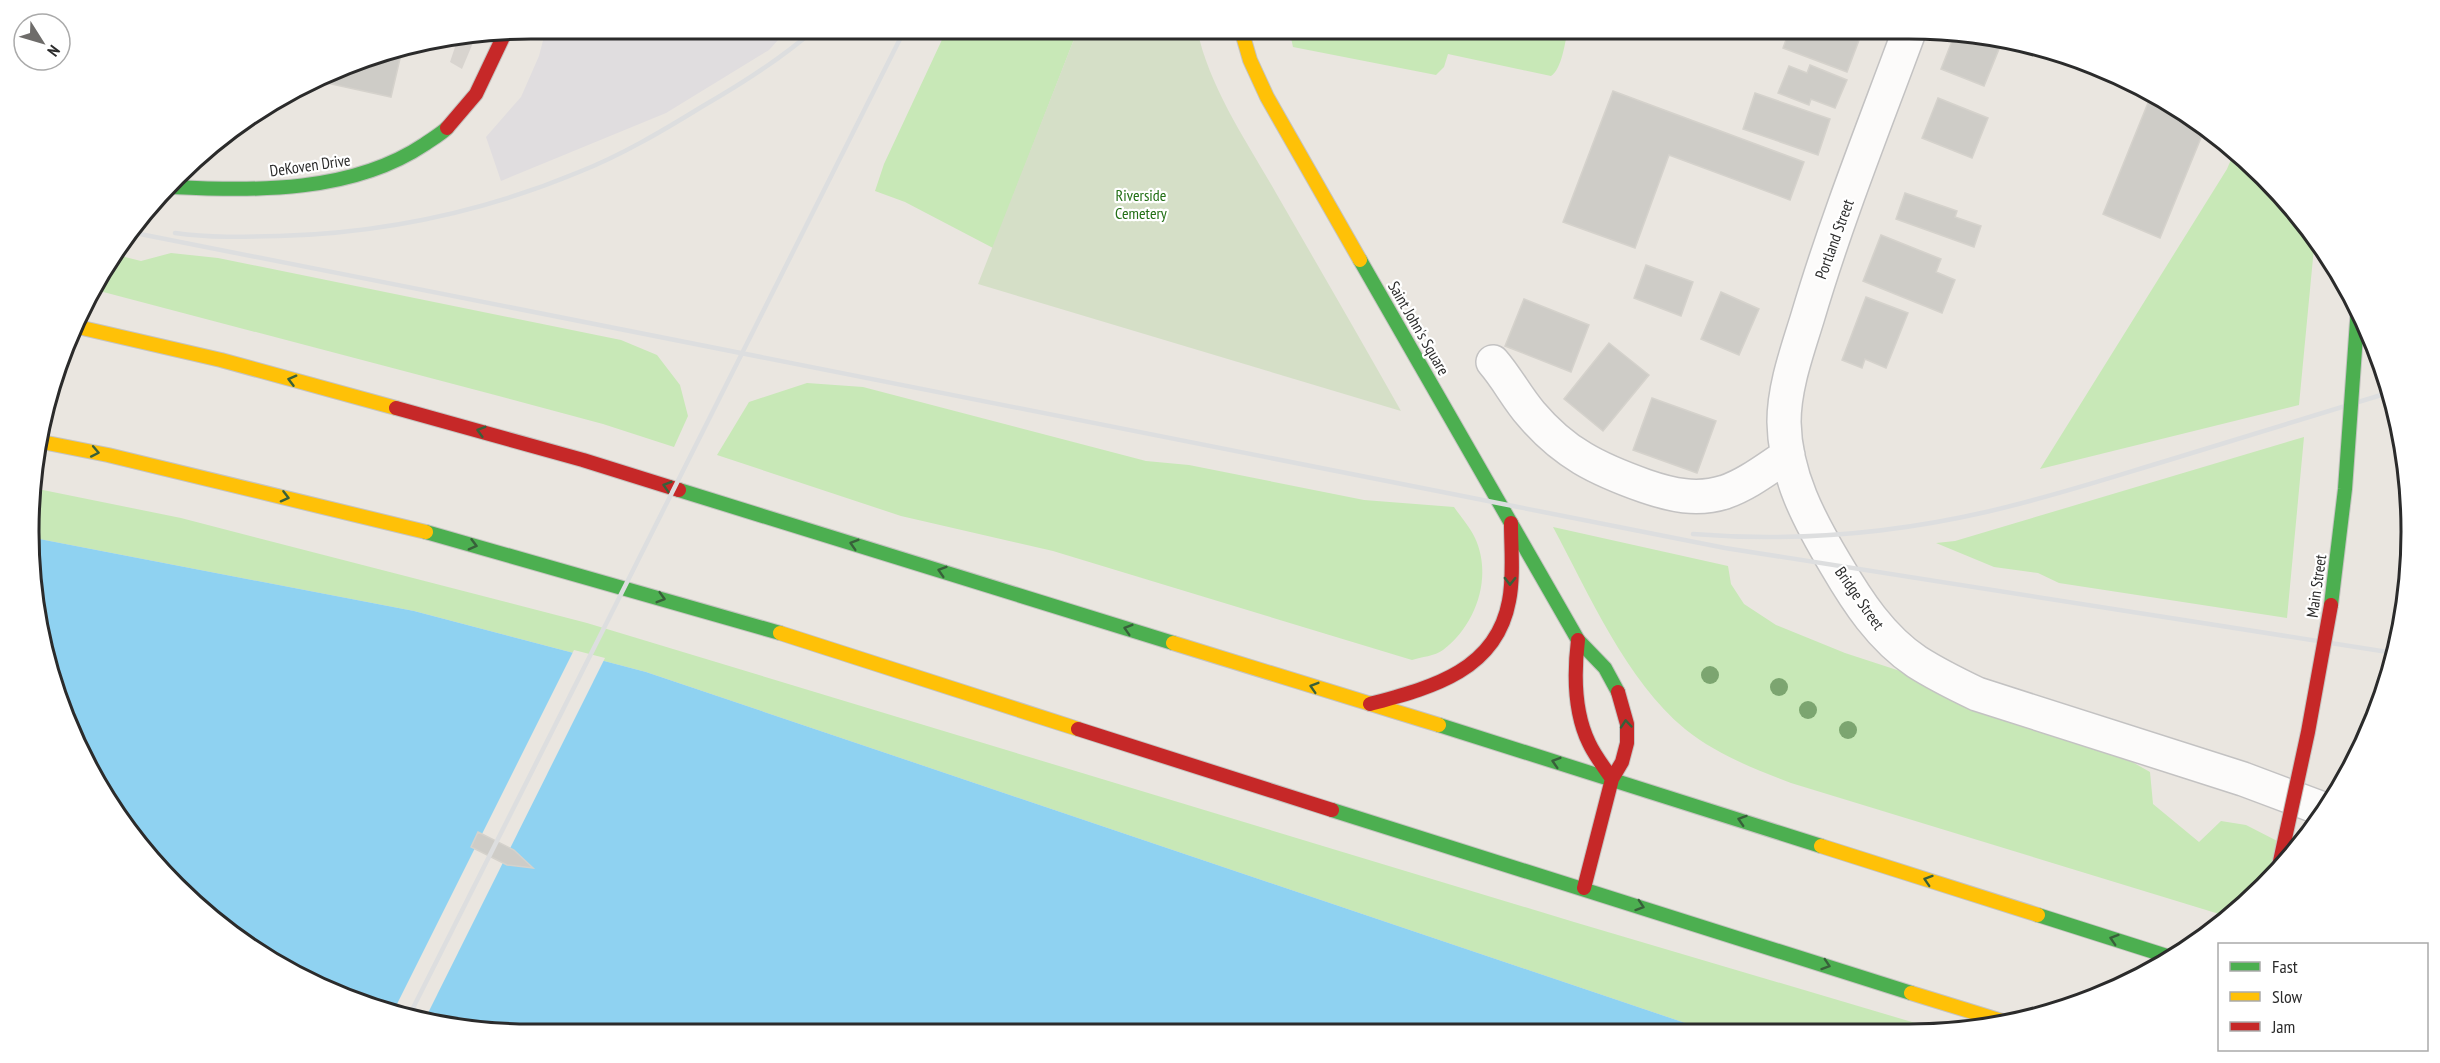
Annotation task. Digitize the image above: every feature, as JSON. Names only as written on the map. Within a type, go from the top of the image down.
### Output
[{"type":"main road","name":"Saint John's Square","points":[[1244,39],[1250,60],[1267,97],[1578,640],[1593,652],[1606,668],[1623,705],[1627,729],[1624,753],[1618,772],[1612,779],[1584,888]]},
{"type":"main road","name":"DeKoven Drive","points":[[179,187],[234,190],[294,186],[353,177],[404,156],[442,131],[470,103],[490,69],[502,40]]},
{"type":"main road","name":"Main Street","points":[[2282,852],[2315,703],[2332,596],[2344,492],[2356,327]]},
{"type":"main road","points":[[83,328],[232,363],[561,454],[1612,779],[2161,954]]},
{"type":"main road","points":[[47,443],[108,455],[389,522],[744,621],[1245,783],[1990,1017]]},
{"type":"main road","points":[[1370,704],[1444,682],[1460,673],[1485,649],[1508,610],[1511,523]]},
{"type":"main road","points":[[1578,640],[1576,664],[1582,727],[1589,744],[1612,779]]},
{"type":"street","name":"Portland Street","points":[[1788,455],[1784,421],[1786,398],[1797,354],[1828,252],[1906,39]]},
{"type":"street","points":[[1493,362],[1529,413],[1579,458],[1608,473],[1669,494],[1692,497],[1724,492],[1788,455]]},
{"type":"street","name":"Bridge Street","points":[[1788,455],[1798,495],[1808,518],[1851,590],[1873,621],[1915,661],[1977,694],[2243,779],[2317,807]]},
{"type":"shaded area","points":[[543,39],[779,39],[769,50],[666,113],[501,181],[486,137],[521,97],[539,56]]},
{"type":"shaded area","points":[[473,42],[462,69],[450,62],[456,45]]},
{"type":"green space","points":[[942,39],[1074,39],[993,248],[905,202],[875,191],[884,164]]},
{"type":"green space","name":"Riverside Cemetery","points":[[1074,39],[1200,39],[1210,72],[1230,114],[1401,411],[978,284]]},
{"type":"green space","points":[[1291,39],[1566,39],[1558,68],[1551,76],[1448,54],[1444,67],[1436,75],[1293,47]]},
{"type":"green space","points":[[2231,159],[2257,183],[2314,252],[2299,405],[2040,469]]},
{"type":"green space","points":[[171,253],[218,258],[621,340],[657,355],[680,385],[688,416],[674,447],[603,424],[102,292],[123,257],[141,261]]},
{"type":"green space","points":[[807,383],[863,387],[1146,461],[1189,465],[1364,500],[1454,507],[1473,534],[1480,553],[1482,568],[1478,599],[1472,614],[1455,640],[1440,652],[1412,660],[1053,551],[901,516],[717,455],[749,402]]},
{"type":"green space","points":[[2304,437],[2287,618],[2059,583],[2038,573],[1994,567],[1936,543],[1955,541]]},
{"type":"green space","points":[[41,490],[181,518],[587,623],[1918,1024],[1688,1024],[646,672],[414,611],[39,539]]},
{"type":"green space","points":[[1553,527],[1728,566],[1731,584],[1744,604],[1776,625],[1845,653],[1949,687],[2118,754],[2150,772],[2153,804],[2199,842],[2221,821],[2246,825],[2287,846],[2257,880],[2218,914],[1791,783],[1722,753],[1685,729],[1645,686],[1610,635]]},
{"type":"water","points":[[39,539],[414,611],[646,672],[1688,1024],[532,1024],[499,1023],[435,1015],[373,998],[343,987],[285,958],[232,922],[183,880],[161,856],[122,805],[90,749],[65,690],[48,628],[43,596]]},
{"type":"pier","points":[[574,650],[605,658],[428,1013],[397,1005]]},
{"type":"building","points":[[1786,39],[1859,39],[1847,72],[1783,48]]},
{"type":"building","points":[[1952,41],[2000,47],[1984,86],[1941,69]]},
{"type":"building","points":[[400,57],[391,97],[328,83],[373,65]]},
{"type":"building","points":[[1810,65],[1847,80],[1835,108],[1811,99],[1809,105],[1778,93],[1789,66],[1807,73]]},
{"type":"building","points":[[1613,91],[1804,162],[1790,200],[1669,155],[1635,248],[1563,222]]},
{"type":"building","points":[[1755,93],[1830,119],[1818,155],[1743,129]]},
{"type":"building","points":[[1938,98],[1988,118],[1972,158],[1922,138]]},
{"type":"building","points":[[2149,102],[2202,136],[2160,238],[2103,214]]},
{"type":"building","points":[[1905,193],[1957,211],[1955,217],[1981,226],[1974,247],[1896,219]]},
{"type":"building","points":[[1881,235],[1941,259],[1936,272],[1955,280],[1942,313],[1863,281]]},
{"type":"building","points":[[1646,265],[1693,282],[1681,316],[1634,298]]},
{"type":"building","points":[[1721,292],[1759,309],[1739,355],[1701,339]]},
{"type":"building","points":[[1866,297],[1908,313],[1886,368],[1865,359],[1862,368],[1842,360]]},
{"type":"building","points":[[1524,299],[1589,325],[1571,372],[1505,346]]},
{"type":"building","points":[[1609,343],[1649,375],[1603,431],[1564,399]]},
{"type":"building","points":[[1652,398],[1716,421],[1697,473],[1633,450]]},
{"type":"building","points":[[478,832],[514,850],[533,868],[507,865],[471,847]]},
{"type":"railway","points":[[175,233],[253,237],[356,230],[432,218],[506,198],[579,172],[642,142],[747,79],[803,39]]},
{"type":"railway","points":[[412,1009],[900,39]]},
{"type":"railway","points":[[140,234],[1725,548],[2386,652]]},
{"type":"railway","points":[[1693,534],[1767,537],[1841,534],[1950,520],[2055,494],[2381,395]]},
{"type":"traffic: fast","points":[[179,187],[270,188],[335,180],[366,172],[397,160],[447,128]]},
{"type":"traffic: fast","points":[[1360,260],[1578,640],[1605,668],[1618,692]]},
{"type":"traffic: fast","points":[[2331,605],[2345,489],[2357,328]]},
{"type":"traffic: fast","points":[[679,490],[1173,643]]},
{"type":"traffic: fast","points":[[426,532],[780,633]]},
{"type":"traffic: fast","points":[[1439,725],[1821,846]]},
{"type":"traffic: fast","points":[[1332,810],[1911,993]]},
{"type":"traffic: fast","points":[[2038,915],[2161,954]]},
{"type":"traffic: slow","points":[[1244,39],[1250,60],[1267,97],[1360,260]]},
{"type":"traffic: slow","points":[[83,328],[221,360],[396,408]]},
{"type":"traffic: slow","points":[[47,443],[108,455],[426,532]]},
{"type":"traffic: slow","points":[[780,633],[1078,729]]},
{"type":"traffic: slow","points":[[1173,643],[1439,725]]},
{"type":"traffic: slow","points":[[1821,846],[2038,915]]},
{"type":"traffic: slow","points":[[1911,993],[1990,1017]]},
{"type":"traffic: jam","points":[[447,128],[476,94],[502,40]]},
{"type":"traffic: jam","points":[[396,408],[583,460],[679,490]]},
{"type":"traffic: jam","points":[[1370,704],[1415,691],[1457,673],[1475,661],[1490,645],[1502,625],[1511,592],[1511,523]]},
{"type":"traffic: jam","points":[[2282,852],[2308,732],[2331,605]]},
{"type":"traffic: jam","points":[[1578,640],[1576,679],[1580,718],[1591,748],[1612,779]]},
{"type":"traffic: jam","points":[[1584,888],[1612,779],[1622,762],[1627,743],[1627,724],[1618,692]]},
{"type":"traffic: jam","points":[[1078,729],[1332,810]]}]
